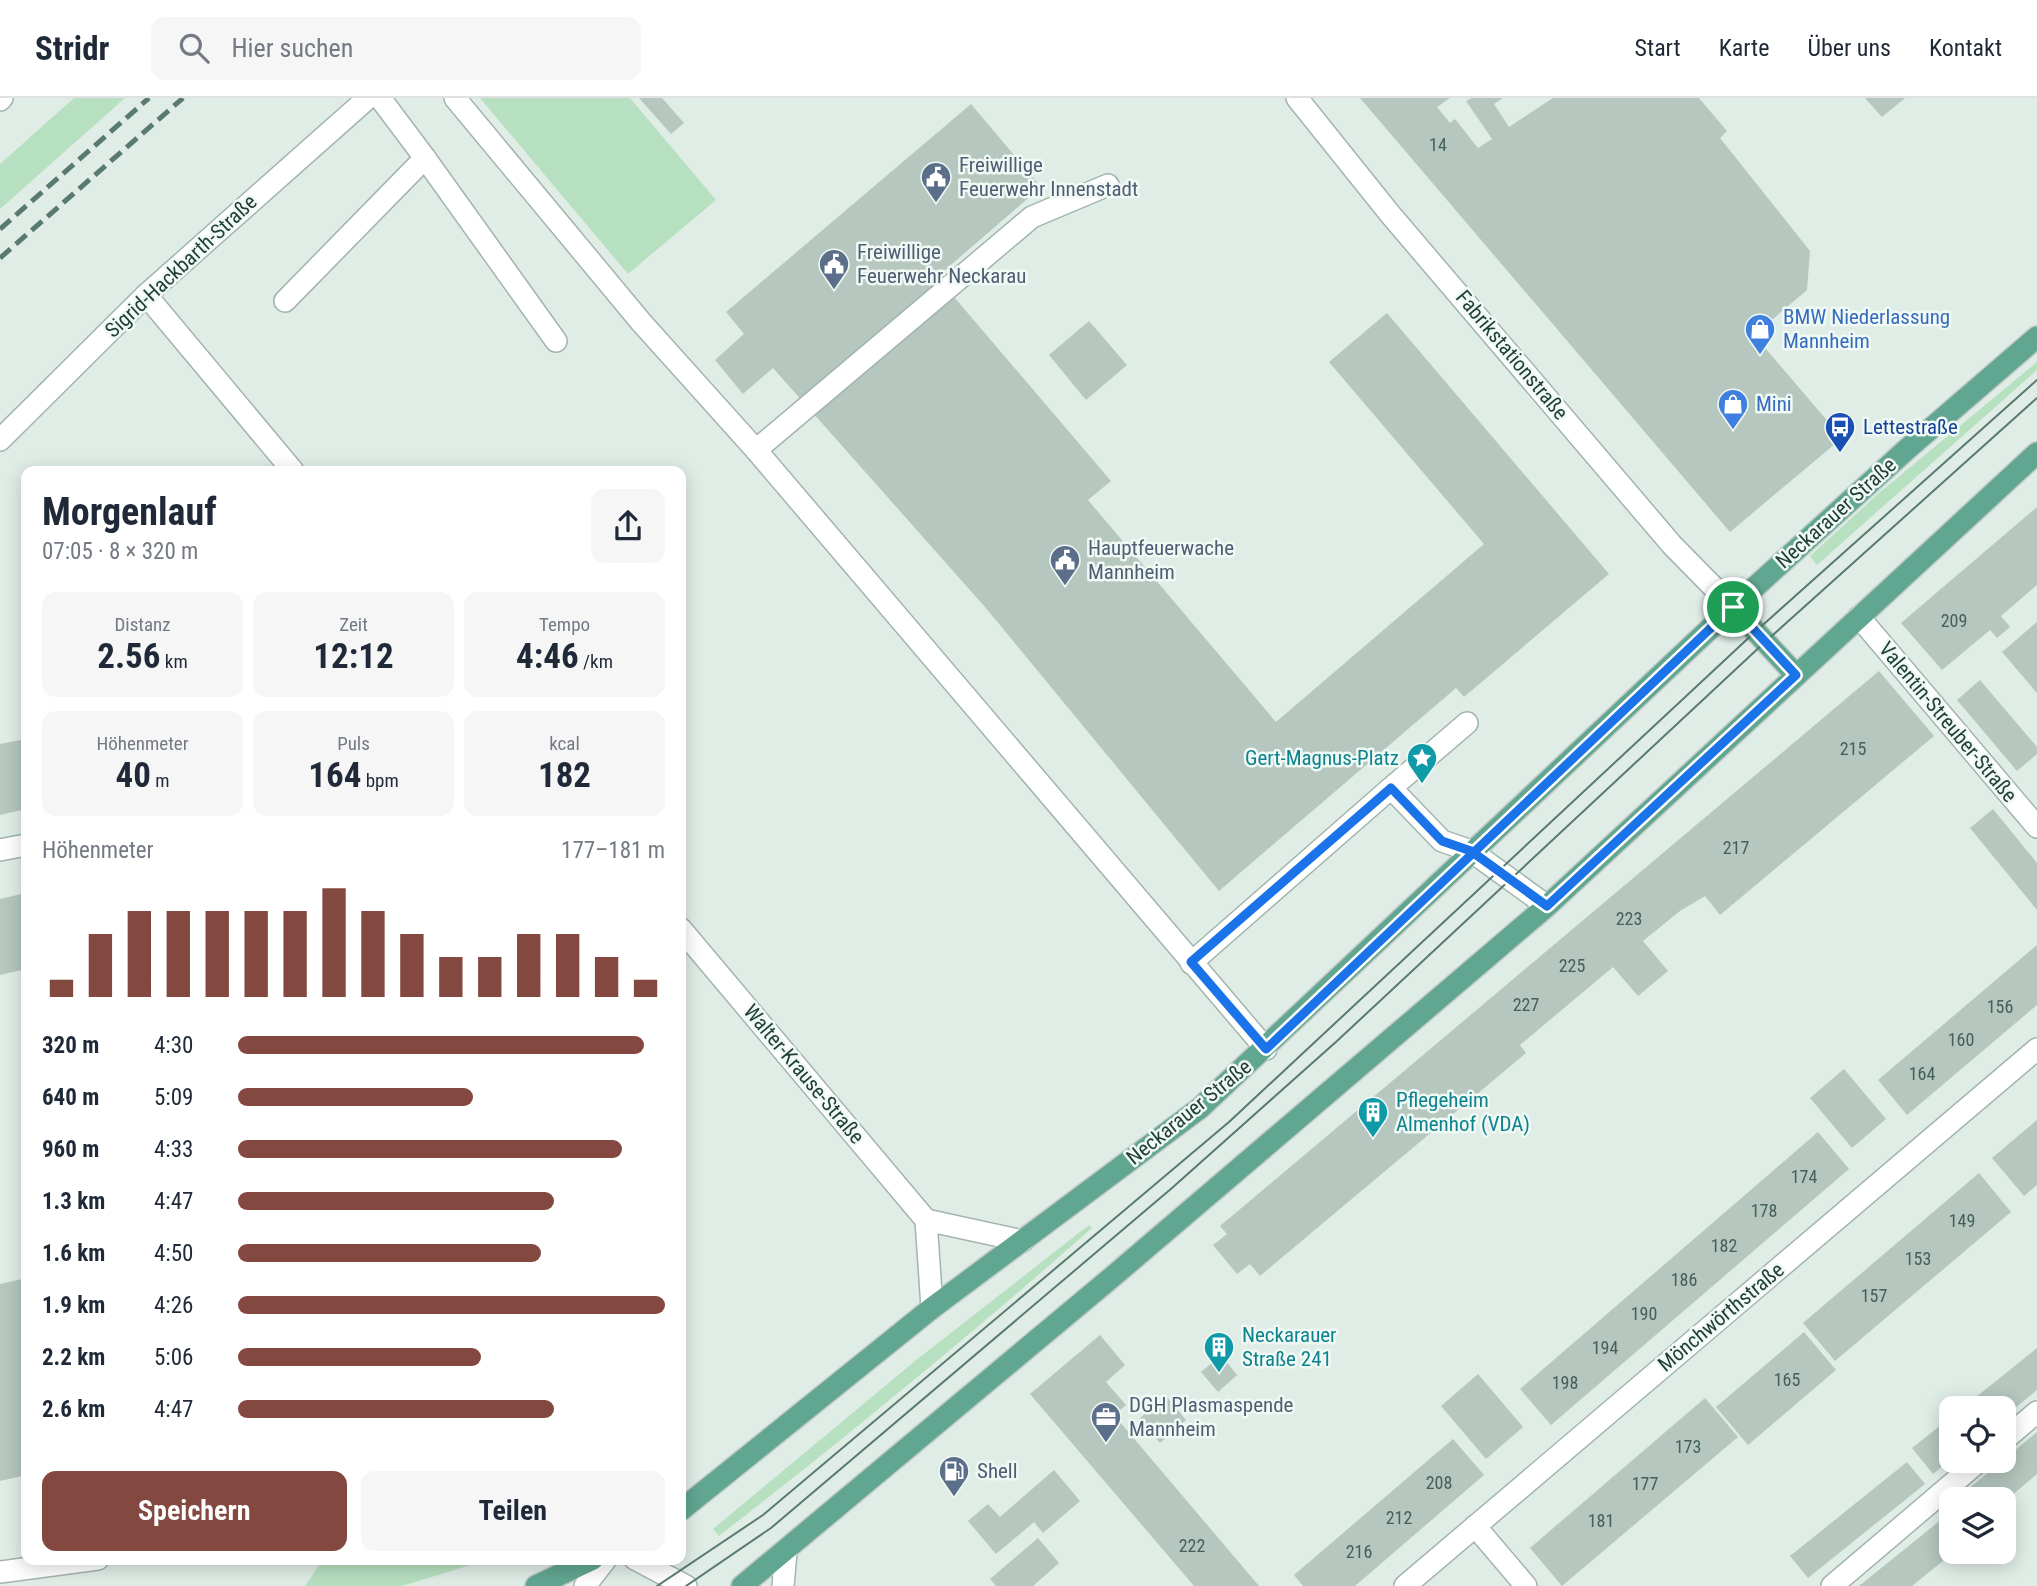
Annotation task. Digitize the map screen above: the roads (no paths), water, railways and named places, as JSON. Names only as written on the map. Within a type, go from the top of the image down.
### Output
[{"type":"main road","name":"Neckarauer Straße","points":[[686,1511],[932,1308],[1200,1108],[1266,1049],[1471,851],[1733,607],[1906,450],[2037,337]]},
{"type":"main road","points":[[742,1586],[786,1552],[1547,906],[2037,453]]},
{"type":"main road","points":[[1733,607],[1796,675]]},
{"type":"main road","points":[[536,1586],[580,1565]]},
{"type":"street","name":"Sigrid-Hackbarth-Straße","points":[[0,440],[146,295],[368,98]]},
{"type":"street","points":[[380,98],[556,341]]},
{"type":"street","points":[[455,98],[641,322],[756,450],[1266,1049]]},
{"type":"street","name":"Fabrikstationstraße","points":[[1297,98],[1390,214],[1672,545],[1733,607]]},
{"type":"street","points":[[285,300],[425,158]]},
{"type":"street","points":[[756,450],[1032,217],[1108,185]]},
{"type":"street","points":[[146,295],[289,466]]},
{"type":"street","name":"Valentin-Streuber-Straße","points":[[1859,617],[2037,827]]},
{"type":"street","points":[[1191,962],[1467,723]]},
{"type":"street","points":[[1391,788],[1442,841],[1471,851],[1547,906]]},
{"type":"street","points":[[0,850],[21,846]]},
{"type":"street","name":"Walter-Krause-Straße","points":[[686,935],[926,1220]]},
{"type":"street","name":"Mönchwörthstraße","points":[[1405,1586],[2037,1049]]},
{"type":"street","points":[[932,1308],[926,1220],[1023,1241]]},
{"type":"street","points":[[2016,1430],[2037,1412]]},
{"type":"street","points":[[1832,1586],[1965,1473]]},
{"type":"street","points":[[1475,1526],[1526,1586]]},
{"type":"street","points":[[783,1586],[786,1552]]},
{"type":"street","points":[[0,1572],[53,1565]]},
{"type":"street","points":[[586,1586],[602,1565]]},
{"type":"street","points":[[660,1572],[686,1586]]},
{"type":"tram line","points":[[657,1586],[763,1515],[1229,1122],[1756,631],[2037,380]]},
{"type":"tram line","points":[[686,1586],[771,1528],[1172,1188],[1337,1041],[1765,642],[2037,398]]},
{"type":"railway","points":[[0,229],[149,98]]},
{"type":"railway","points":[[0,258],[183,98]]},
{"type":"place","name":"Freiwillige Feuerwehr Innenstadt","points":[[936,204]]},
{"type":"place","name":"Freiwillige Feuerwehr Neckarau","points":[[834,291]]},
{"type":"place","name":"BMW Niederlassung Mannheim","points":[[1760,356]]},
{"type":"place","name":"Mini","points":[[1733,431]]},
{"type":"place","name":"Lettestraße","points":[[1840,454]]},
{"type":"place","name":"Hauptfeuerwache Mannheim","points":[[1065,587]]},
{"type":"place","name":"Gert-Magnus-Platz","points":[[1422,785]]},
{"type":"place","name":"Pflegeheim Almenhof (VDA)","points":[[1373,1139]]},
{"type":"place","name":"Neckarauer Straße 241","points":[[1219,1374]]},
{"type":"place","name":"DGH Plasmaspende Mannheim","points":[[1106,1444]]},
{"type":"place","name":"Shell","points":[[954,1498]]}]
